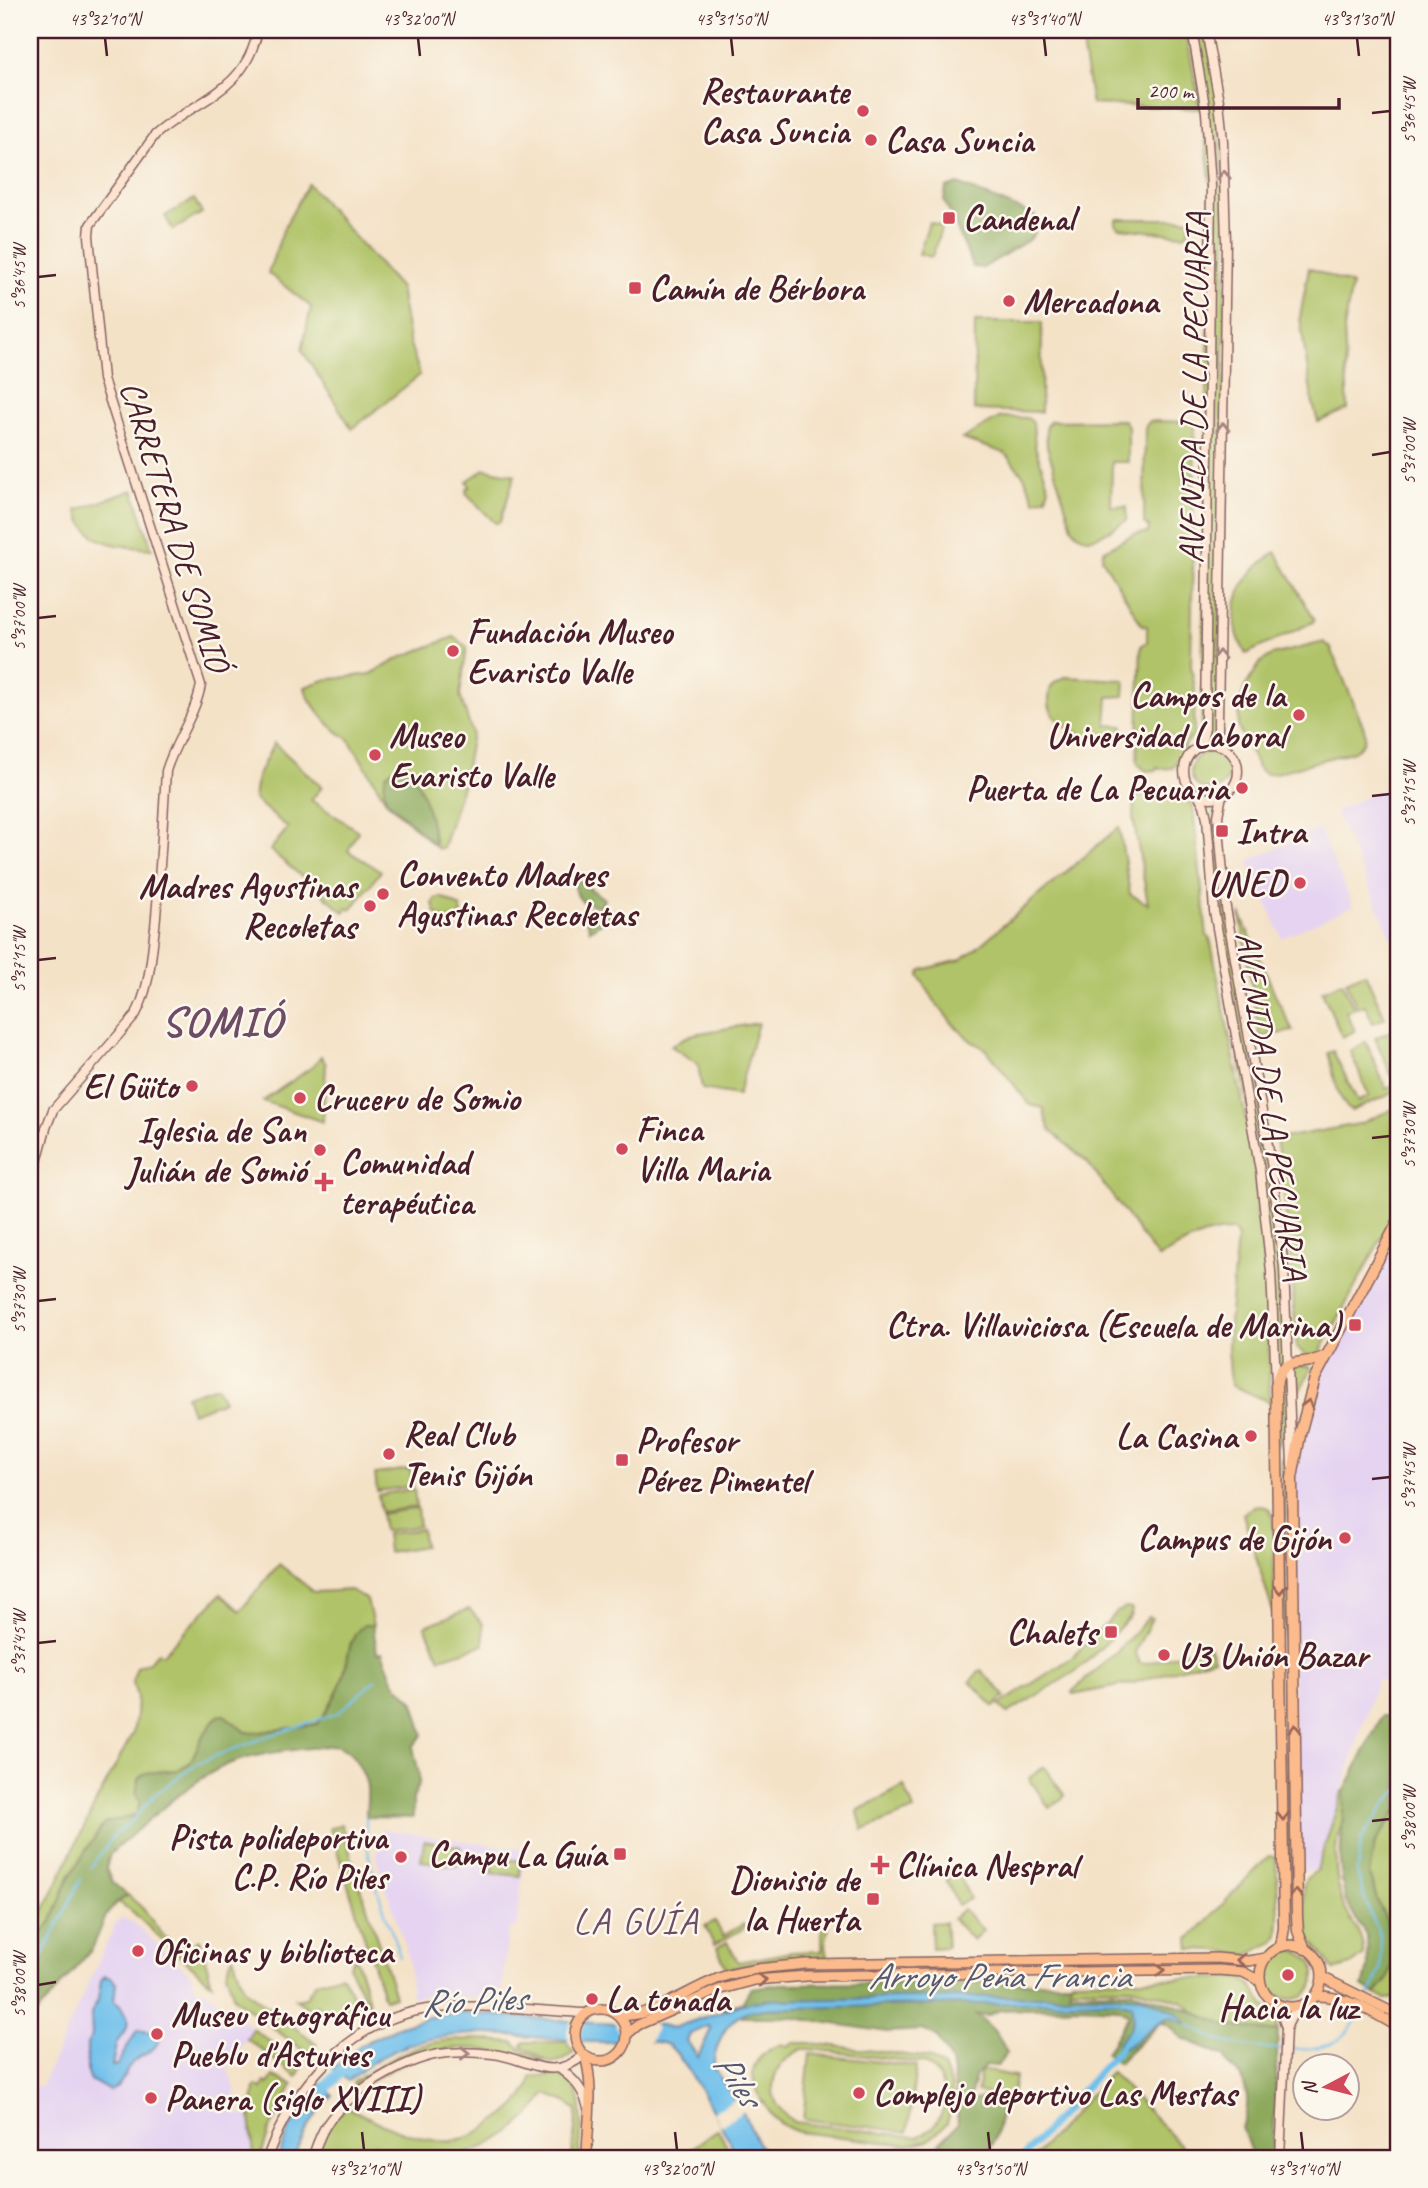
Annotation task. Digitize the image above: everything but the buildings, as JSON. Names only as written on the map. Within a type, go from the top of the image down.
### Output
[{"type":"highway","points":[[1347,1320],[1398,1222]]},
{"type":"highway","points":[[1305,1949],[1298,1931],[1297,1917],[1292,1478],[1315,1378],[1398,1234]]},
{"type":"highway","points":[[1288,1365],[1300,1361],[1318,1361],[1329,1353]]},
{"type":"highway","name":"AVENIDA DE LA PECUARIA","points":[[1281,1946],[1284,1928],[1276,1386],[1281,1371],[1288,1365]]},
{"type":"main road","points":[[1281,1946],[1305,1949],[1317,1960],[1321,1976],[1320,1987],[1305,2004],[1278,2004],[1268,1997],[1260,1981],[1262,1965],[1266,1958],[1281,1946]]},
{"type":"main road","points":[[621,2018],[648,2011],[726,1976],[751,1969],[806,1964],[1217,1958],[1238,1961],[1266,1958]]},
{"type":"main road","points":[[582,2053],[597,2061],[606,2060],[622,2049],[627,2034],[638,2025],[718,1990],[755,1980],[807,1976],[1207,1970],[1242,1972],[1260,1981]]},
{"type":"main road","points":[[1321,1976],[1398,2015]]},
{"type":"main road","points":[[1314,1996],[1325,1995],[1345,2000],[1398,2027]]},
{"type":"main road","points":[[591,2087],[574,2034],[583,2016],[601,2008],[610,2010],[621,2018],[627,2034]]},
{"type":"main road","points":[[587,2158],[591,2087],[595,2073],[606,2060]]},
{"type":"street","name":"CARRETERA DE SOMIÓ","points":[[30,1188],[53,1110],[135,1016],[143,1000],[149,975],[158,897],[166,771],[198,700],[201,685],[103,379],[90,225],[155,135],[168,123],[222,90],[241,72],[251,53],[258,30]]},
{"type":"street","name":"AVENIDA DE LA PECUARIA","points":[[1192,30],[1206,112],[1211,186],[1205,729],[1201,746]]},
{"type":"street","name":"AVENIDA DE LA PECUARIA","points":[[1206,30],[1219,101],[1223,141],[1226,242],[1218,721],[1218,732],[1223,746]]},
{"type":"street","points":[[1201,746],[1223,746],[1232,754],[1239,769],[1236,782],[1222,795],[1207,797],[1198,794],[1189,786],[1184,769],[1191,753],[1201,746]]},
{"type":"street","name":"AVENIDA DE LA PECUARIA","points":[[1198,794],[1204,805],[1214,911],[1260,1171],[1271,1271],[1276,1386]]},
{"type":"street","name":"AVENIDA DE LA PECUARIA","points":[[1222,795],[1218,816],[1226,908],[1272,1168],[1284,1268],[1292,1478]]},
{"type":"street","points":[[1288,1343],[1300,1361]]},
{"type":"street","points":[[1278,2004],[1286,2029],[1280,2158]]},
{"type":"street","points":[[1286,2029],[1297,2006]]},
{"type":"street","points":[[267,2158],[291,2105],[313,2076],[339,2051],[389,2021],[425,2010],[456,2007],[583,2016]]},
{"type":"street","points":[[312,2158],[326,2125],[344,2105],[371,2084],[418,2059],[439,2054],[478,2053],[500,2055],[541,2068],[560,2069],[576,2061],[582,2053]]},
{"type":"street","points":[[560,2069],[578,2083],[589,2109]]},
{"type":"shaded area","points":[[1398,782],[1398,952],[1335,811]]},
{"type":"shaded area","name":"UNED","points":[[1319,829],[1353,906],[1282,938],[1248,861]]},
{"type":"shaded area","name":"Campus de Gijón","points":[[1398,1234],[1398,1688],[1377,1679],[1317,1870],[1296,1871],[1292,1478],[1315,1378]]},
{"type":"shaded area","points":[[381,1829],[524,1849],[518,1928],[509,1928],[501,1991],[485,1990],[476,1997],[443,1998],[435,1994],[411,1997],[409,1959],[376,1856]]},
{"type":"shaded area","name":"Museu etnográficu Pueblu d'Asturies","points":[[123,1918],[134,1923],[191,1975],[195,1989],[205,1990],[253,2029],[227,2068],[235,2088],[233,2114],[250,2117],[254,2155],[246,2158],[30,2158],[31,2084],[41,2087],[116,1923]]},
{"type":"green space","points":[[1077,30],[1186,30],[1200,109],[1092,104],[1081,38]]},
{"type":"green space","points":[[1192,30],[1206,30],[1219,101],[1226,242],[1218,732],[1223,746],[1201,746],[1211,186]]},
{"type":"green space","points":[[308,184],[400,288],[409,341],[420,375],[352,429],[302,350],[311,307],[268,273],[284,228]]},
{"type":"green space","points":[[958,184],[1036,216],[1035,233],[1030,239],[983,268],[973,267],[944,201],[946,188]]},
{"type":"green space","points":[[194,199],[202,213],[173,230],[165,216]]},
{"type":"green space","points":[[1116,219],[1191,221],[1188,233],[1182,235],[1120,228],[1116,225]]},
{"type":"green space","points":[[929,222],[942,226],[932,257],[919,254]]},
{"type":"green space","points":[[1309,268],[1352,285],[1344,329],[1348,409],[1318,422],[1312,400],[1300,317]]},
{"type":"green space","points":[[975,322],[1042,322],[1041,412],[974,410]]},
{"type":"green space","points":[[1001,417],[1027,418],[1033,422],[1035,446],[1049,488],[1046,497],[1035,501],[1024,476],[1005,453],[962,439]]},
{"type":"green space","points":[[1124,420],[1128,426],[1128,462],[1112,462],[1111,506],[1127,507],[1127,520],[1098,536],[1084,537],[1072,527],[1047,446],[1046,426],[1051,421]]},
{"type":"green space","points":[[1150,421],[1195,422],[1191,666],[1195,690],[1194,735],[1185,745],[1173,768],[1157,769],[1157,766],[1156,770],[1146,771],[1137,763],[1141,646],[1147,642],[1147,626],[1142,625],[1102,558],[1103,551],[1134,534],[1148,533],[1149,527],[1144,523],[1145,427]]},
{"type":"green space","points":[[485,469],[515,475],[500,522],[495,523],[466,493],[470,486],[467,481]]},
{"type":"green space","points":[[133,490],[152,549],[117,545],[97,538],[89,532],[77,510]]},
{"type":"green space","points":[[1276,552],[1314,619],[1313,622],[1246,654],[1236,625],[1238,597],[1252,572]]},
{"type":"green space","points":[[454,637],[467,647],[460,695],[472,733],[464,779],[443,848],[438,849],[387,802],[348,738],[335,730],[322,716],[310,700],[305,687],[324,680],[371,674],[402,657]]},
{"type":"green space","name":"Campos de la Universidad Laboral","points":[[1324,642],[1331,648],[1364,728],[1364,742],[1354,751],[1265,774],[1258,768],[1238,727],[1240,703],[1245,687],[1261,662],[1272,655]]},
{"type":"green space","points":[[1065,677],[1125,680],[1124,696],[1108,697],[1106,725],[1123,726],[1121,746],[1075,732],[1056,718],[1050,709],[1050,689]]},
{"type":"green space","points":[[274,743],[322,787],[311,800],[358,831],[348,851],[381,871],[351,910],[348,908],[344,912],[270,850],[288,828],[254,799],[257,777]]},
{"type":"green space","points":[[1210,752],[1224,757],[1229,771],[1224,785],[1210,790],[1196,785],[1191,771],[1196,757]]},
{"type":"green space","points":[[403,768],[411,774],[421,791],[428,811],[435,842],[433,844],[386,800],[385,775],[393,769]]},
{"type":"green space","points":[[1176,787],[1193,806],[1207,936],[1210,938],[1251,1145],[1259,1211],[1256,1212],[1256,1219],[1260,1219],[1268,1310],[1270,1402],[1231,1385],[1229,1324],[1237,1238],[1233,1231],[1203,1236],[1158,1258],[1088,1163],[1050,1130],[1044,1108],[1030,1105],[986,1049],[971,1041],[952,1023],[919,976],[921,970],[960,960],[973,951],[1119,827],[1130,894],[1148,904],[1133,817],[1134,801],[1144,789]]},
{"type":"green space","points":[[1198,794],[1207,797],[1222,795],[1219,805],[1226,908],[1256,1076],[1284,1268],[1290,1424],[1277,1447],[1276,1386],[1260,1171],[1226,985],[1207,818]]},
{"type":"green space","points":[[572,875],[604,899],[601,906],[579,898]]},
{"type":"green space","points":[[441,897],[460,907],[462,914],[458,920],[443,919],[435,912],[433,903]]},
{"type":"green space","points":[[584,908],[615,911],[590,930],[582,911]]},
{"type":"green space","points":[[1240,913],[1278,1001],[1293,1031],[1260,1037]]},
{"type":"green space","points":[[1365,973],[1385,1018],[1373,1023],[1365,1005],[1357,1008],[1346,981]]},
{"type":"green space","points":[[1342,982],[1354,1008],[1346,1012],[1355,1031],[1342,1037],[1322,991]]},
{"type":"green space","points":[[758,1023],[738,1095],[702,1089],[698,1064],[671,1046],[694,1034]]},
{"type":"green space","points":[[1393,1030],[1398,1040],[1398,1091],[1351,1111],[1342,1100],[1328,1053],[1333,1051],[1358,1102],[1369,1096],[1350,1051],[1366,1042],[1386,1089],[1396,1085],[1375,1038]]},
{"type":"green space","points":[[321,1056],[326,1064],[323,1122],[263,1101],[312,1067]]},
{"type":"green space","points":[[1398,1107],[1398,1207],[1318,1356],[1306,1355],[1297,1348],[1296,1341],[1289,1240],[1276,1139],[1359,1124]]},
{"type":"green space","points":[[1291,1365],[1310,1366],[1311,1370],[1293,1403]]},
{"type":"green space","points":[[217,1386],[224,1401],[192,1413],[186,1396]]},
{"type":"green space","points":[[1285,1454],[1291,1904],[1288,1905],[1282,1460]]},
{"type":"green space","points":[[410,1469],[413,1486],[377,1491],[375,1474]]},
{"type":"green space","points":[[414,1489],[416,1507],[381,1512],[378,1495]]},
{"type":"green space","points":[[1260,1505],[1268,1508],[1273,1515],[1275,1619],[1243,1514]]},
{"type":"green space","points":[[417,1508],[419,1526],[384,1531],[381,1514]]},
{"type":"green space","points":[[421,1529],[424,1546],[388,1552],[386,1534]]},
{"type":"green space","points":[[279,1564],[314,1592],[351,1590],[367,1600],[373,1625],[364,1625],[351,1642],[342,1681],[324,1716],[317,1724],[253,1733],[246,1732],[224,1715],[214,1719],[190,1763],[177,1770],[146,1773],[137,1815],[104,1823],[69,1877],[52,1921],[30,1953],[30,1934],[35,1929],[97,1800],[133,1733],[137,1696],[132,1682],[137,1667],[148,1663],[158,1652],[162,1655],[221,1594],[240,1611]]},
{"type":"green space","points":[[1126,1608],[1132,1609],[1131,1615],[1076,1671],[1008,1713],[999,1705],[1073,1657],[1117,1612]]},
{"type":"green space","points":[[469,1609],[483,1624],[484,1645],[440,1658],[425,1626]]},
{"type":"green space","points":[[1149,1617],[1152,1618],[1135,1652],[1140,1663],[1209,1646],[1214,1658],[1133,1683],[1073,1695],[1072,1692],[1116,1653]]},
{"type":"green space","points":[[364,1625],[373,1625],[377,1653],[382,1652],[394,1682],[414,1702],[423,1734],[413,1747],[419,1784],[413,1799],[413,1818],[366,1817],[367,1786],[361,1770],[350,1754],[334,1745],[261,1755],[222,1767],[193,1784],[110,1854],[106,1869],[112,1882],[127,1895],[115,1904],[106,1916],[92,1949],[37,2013],[30,2016],[30,1953],[34,1944],[52,1921],[69,1877],[104,1823],[137,1814],[140,1802],[136,1794],[139,1778],[146,1773],[177,1770],[190,1763],[202,1737],[218,1716],[224,1715],[246,1732],[253,1733],[317,1724],[337,1692],[351,1643]]},
{"type":"green space","points":[[981,1670],[1005,1696],[994,1707],[970,1681]]},
{"type":"green space","points":[[1382,1716],[1398,1716],[1398,1809],[1375,1843],[1369,1874],[1391,1931],[1392,1965],[1386,1981],[1375,1994],[1363,1986],[1368,1968],[1367,1937],[1345,1900],[1340,1863],[1344,1792]]},
{"type":"green space","points":[[1044,1767],[1065,1796],[1049,1808],[1029,1778]]},
{"type":"green space","points":[[904,1786],[914,1810],[863,1830],[859,1810]]},
{"type":"green space","points":[[1342,1792],[1344,1812],[1336,1847],[1337,1878],[1341,1900],[1361,1938],[1363,1956],[1351,1965],[1334,1970],[1305,1932],[1303,1888],[1306,1879],[1317,1870]]},
{"type":"green space","points":[[1398,1809],[1398,1998],[1385,1999],[1375,1994],[1386,1981],[1392,1965],[1391,1931],[1369,1874],[1375,1843]]},
{"type":"green space","points":[[341,1824],[395,1996],[384,1999],[330,1828]]},
{"type":"green space","points":[[424,1841],[461,1847],[457,1866],[421,1861]]},
{"type":"green space","points":[[1269,1856],[1276,1859],[1279,1918],[1278,1935],[1274,1942],[1247,1955],[1190,1949],[1189,1939]]},
{"type":"green space","points":[[494,1858],[521,1861],[520,1876],[492,1873]]},
{"type":"green space","points":[[959,1874],[970,1899],[958,1905],[946,1880]]},
{"type":"green space","points":[[127,1895],[175,1945],[183,1948],[191,1946],[199,1939],[212,1983],[170,1948],[131,1910],[117,1902]]},
{"type":"green space","points":[[963,1909],[983,1930],[973,1940],[953,1919]]},
{"type":"green space","points":[[822,1919],[829,1926],[825,1945],[827,1957],[763,1961],[727,1969],[717,1948],[727,1942],[738,1962],[792,1952],[822,1951]]},
{"type":"green space","points":[[715,1921],[723,1936],[743,1924],[746,1927],[714,1945],[705,1926]]},
{"type":"green space","points":[[945,1922],[947,1947],[932,1948],[931,1923]]},
{"type":"green space","points":[[1291,1951],[1308,1958],[1315,1975],[1308,1992],[1291,1999],[1274,1992],[1267,1975],[1274,1958]]},
{"type":"green space","points":[[355,1955],[370,2004],[369,2007],[349,1967]]},
{"type":"green space","points":[[233,1956],[244,1989],[317,2044],[309,2055],[234,1998],[226,1972]]},
{"type":"green space","points":[[340,1975],[358,2008],[341,2015],[330,2009],[325,2012],[316,2005],[311,2010],[295,1999],[306,1997],[316,1982]]},
{"type":"green space","points":[[1243,1979],[1250,1984],[1264,2005],[1275,2015],[1278,2032],[1225,2025],[1196,2013],[1181,2001],[1132,1987],[1070,1988],[1072,1980]]},
{"type":"green space","points":[[1072,1982],[1069,1992],[1132,1991],[1225,2025],[1278,2032],[1273,2158],[1252,2155],[1242,2128],[1247,2109],[1246,2091],[1241,2078],[1228,2065],[1225,2056],[1182,2038],[1161,2022],[1118,2063],[1106,2053],[1129,2015],[1119,2009],[1080,2007],[1000,2010],[987,2016],[976,2015],[994,2031],[1007,2053],[997,2066],[986,2065],[976,2075],[969,2101],[991,2096],[1003,2100],[1001,2115],[995,2139],[983,2158],[949,2158],[957,2153],[939,2143],[958,2124],[956,2091],[951,2062],[937,2037],[923,2030],[888,2032],[788,2017],[743,2017],[722,2008],[742,2003],[751,1988],[781,1984]]},
{"type":"green space","points":[[253,2029],[302,2066],[297,2077],[247,2039]]},
{"type":"green space","points":[[476,2039],[513,2042],[523,2051],[545,2062],[486,2050],[450,2049],[403,2063],[357,2089],[353,2083],[407,2051],[431,2043]]},
{"type":"green space","points":[[526,2042],[566,2042],[574,2053],[551,2063],[522,2047]]},
{"type":"green space","points":[[793,2043],[811,2043],[930,2058],[943,2068],[951,2084],[953,2099],[947,2123],[929,2140],[908,2145],[799,2132],[787,2127],[770,2113],[762,2102],[753,2074],[756,2063],[768,2050],[784,2044],[785,2047]],"holes":[[[802,2049],[923,2063],[933,2070],[940,2080],[944,2091],[942,2113],[927,2132],[916,2137],[794,2122],[777,2103],[773,2083],[782,2064]]]},
{"type":"green space","name":"Complejo deportivo Las Mestas","points":[[810,2054],[916,2066],[908,2132],[803,2119]]},
{"type":"green space","points":[[981,2070],[1015,2076],[1012,2096],[977,2092]]},
{"type":"green space","points":[[1111,2072],[1193,2158],[1033,2158]]},
{"type":"green space","points":[[273,2076],[293,2085],[269,2131],[261,2156],[254,2155],[250,2117],[254,2089],[256,2086],[261,2089]]},
{"type":"green space","points":[[531,2076],[560,2077],[570,2082],[576,2090],[582,2112],[579,2158],[572,2158],[577,2110],[546,2094],[529,2115],[509,2132],[459,2158],[428,2158],[373,2144],[352,2158],[312,2158],[326,2125],[347,2107],[388,2126],[421,2137],[437,2141],[464,2139],[491,2125],[515,2107],[526,2092]]},
{"type":"green space","points":[[718,2129],[732,2158],[679,2158]]},
{"type":"water","points":[[105,1976],[116,1983],[114,2001],[128,2019],[127,2027],[116,2044],[112,2066],[117,2065],[137,2030],[155,2033],[159,2040],[151,2050],[131,2064],[120,2083],[110,2091],[89,2079],[87,2073],[87,2044],[92,2036],[91,2013],[98,2000],[101,1980]]},
{"type":"water","points":[[1112,1995],[1143,1997],[1177,2013],[1187,2024],[1170,2017],[1116,2053],[1120,2040],[1130,2027],[1133,2014],[1131,2005],[1119,2001],[780,2008],[749,2012],[732,2022],[725,2030],[716,2051],[714,2068],[745,2116],[759,2145],[770,2158],[739,2158],[684,2063],[675,2051],[661,2043],[457,2035],[404,2047],[374,2061],[348,2081],[333,2068],[363,2044],[398,2027],[429,2017],[455,2013],[480,2014],[661,2025],[673,2028],[742,2004],[765,2000]],"holes":[[[709,2026],[711,2029],[698,2057],[687,2041],[690,2034]]]},
{"type":"water","points":[[319,2083],[333,2095],[310,2124],[295,2158],[278,2158],[291,2125]]},
{"type":"pier","points":[[572,2018],[587,2019],[580,2032],[582,2045],[569,2044],[567,2032]]},
{"type":"pier","points":[[614,2021],[653,2021],[656,2028],[648,2046],[617,2046],[620,2034]]},
{"type":"pier","points":[[738,2098],[746,2110],[720,2126],[713,2112]]},
{"type":"waterway","points":[[91,1867],[115,1834],[130,1823],[155,1794],[200,1762],[338,1713],[375,1680]]},
{"type":"waterway","name":"Arroyo Peña Francia","points":[[1368,1997],[1381,1970],[1380,1935],[1367,1906],[1357,1872],[1361,1840],[1388,1800],[1398,1791]]},
{"type":"waterway","points":[[366,1817],[372,1870],[400,1957]]},
{"type":"waterway","points":[[30,1980],[81,1879]]},
{"type":"waterway","name":"Arroyo Peña Francia","points":[[1288,2049],[1332,2044],[1347,2032],[1361,2011]]},
{"type":"waterway","name":"Arroyo Peña Francia","points":[[1188,2024],[1209,2036],[1233,2044],[1283,2049]]},
{"type":"waterway","points":[[1022,2158],[1120,2048]]},
{"type":"waterway","name":"Río Piles","points":[[315,2099],[352,2063]]},
{"type":"place","name":"Restaurante Casa Suncia","points":[[863,111]]},
{"type":"place","name":"Casa Suncia","points":[[871,140]]},
{"type":"place","name":"Candenal","points":[[949,218]]},
{"type":"place","name":"Camín de Bérbora","points":[[635,288]]},
{"type":"place","name":"Mercadona","points":[[1009,301]]},
{"type":"place","name":"Fundación Museo Evaristo Valle","points":[[453,651]]},
{"type":"place","name":"Campos de la Universidad Laboral","points":[[1299,715]]},
{"type":"place","name":"Museo Evaristo Valle","points":[[375,755]]},
{"type":"place","name":"Puerta de La Pecuaria","points":[[1242,788]]},
{"type":"place","name":"Intra","points":[[1222,831]]},
{"type":"place","name":"UNED","points":[[1300,883]]},
{"type":"place","name":"Convento Madres Agustinas Recoletas","points":[[383,894]]},
{"type":"place","name":"Madres Agustinas Recoletas","points":[[370,906]]},
{"type":"place","name":"El Güito","points":[[192,1086]]},
{"type":"place","name":"Cruceru de Somio","points":[[300,1098]]},
{"type":"place","name":"Finca Villa Maria","points":[[622,1149]]},
{"type":"place","name":"Iglesia de San Julián de Somió","points":[[320,1150]]},
{"type":"place","name":"Comunidad terapéutica","points":[[324,1182]]},
{"type":"place","name":"Ctra. Villaviciosa (Escuela de Marina)","points":[[1355,1325]]},
{"type":"place","name":"La Casina","points":[[1251,1436]]},
{"type":"place","name":"Real Club Tenis Gijón","points":[[389,1454]]},
{"type":"place","name":"Profesor Pérez Pimentel","points":[[622,1460]]},
{"type":"place","name":"Campus de Gijón","points":[[1345,1538]]},
{"type":"place","name":"Chalets","points":[[1111,1632]]},
{"type":"place","name":"U3 Unión Bazar","points":[[1164,1655]]},
{"type":"place","name":"Campu La Guía","points":[[620,1854]]},
{"type":"place","name":"Pista polideportiva C.P. Río Piles","points":[[401,1857]]},
{"type":"place","name":"Clínica Nespral","points":[[880,1865]]},
{"type":"place","name":"Dionisio de la Huerta","points":[[873,1899]]},
{"type":"place","name":"Oficinas y biblioteca","points":[[138,1951]]},
{"type":"place","name":"Hacia la luz","points":[[1288,1975]]},
{"type":"place","name":"La tonada","points":[[592,1999]]},
{"type":"place","name":"Museu etnográficu Pueblu d'Asturies","points":[[157,2034]]},
{"type":"place","name":"Complejo deportivo Las Mestas","points":[[859,2093]]},
{"type":"place","name":"Panera (siglo XVIII)","points":[[151,2098]]},
{"type":"district","name":"SOMIÓ","points":[[222,1021]]},
{"type":"district","name":"LA GUÍA","points":[[636,1920]]},
{"type":"water label","name":"Piles","points":[[738,2079]]}]
